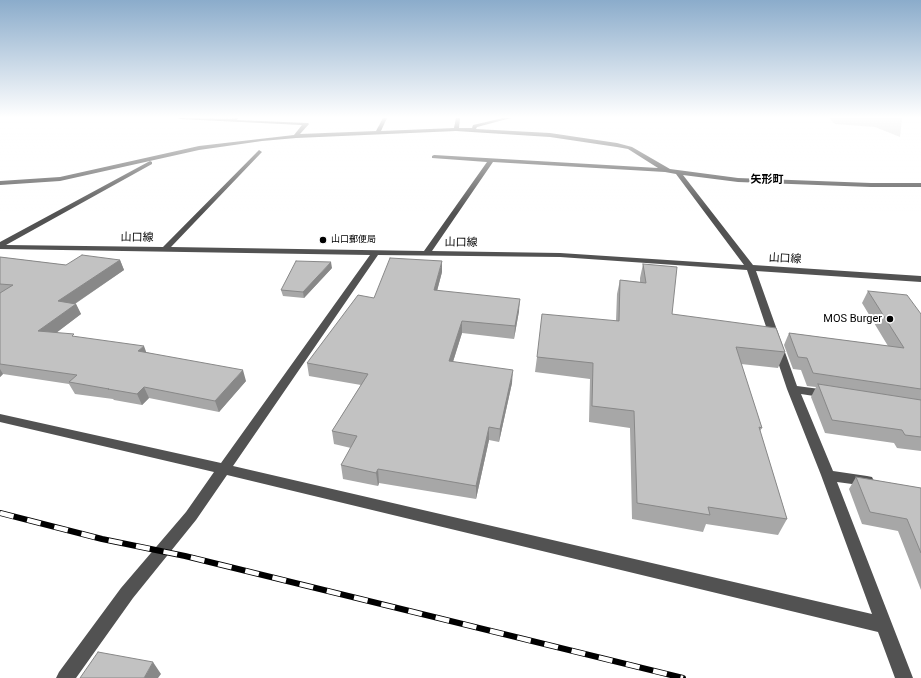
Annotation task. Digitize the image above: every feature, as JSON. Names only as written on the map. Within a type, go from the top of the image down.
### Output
[{"type":"street","points":[[0,183],[60,179],[198,150]]},
{"type":"street","points":[[633,150],[668,170]]},
{"type":"street","points":[[164,250],[259,152]]},
{"type":"street","points":[[434,157],[668,170],[750,181],[921,185]]},
{"type":"street","points":[[0,246],[158,158]]},
{"type":"street","points":[[426,253],[491,160]]},
{"type":"street","points":[[677,171],[752,268],[793,389],[828,475],[904,678]]},
{"type":"street","name":"山口線","points":[[0,246],[164,250],[560,255],[921,280]]},
{"type":"street","points":[[65,678],[127,593],[191,516],[375,253]]},
{"type":"street","points":[[793,389],[838,396]]},
{"type":"street","points":[[0,418],[884,625]]},
{"type":"street","points":[[828,475],[882,483]]},
{"type":"building","points":[[82,255],[120,260],[58,301],[76,304],[38,331],[74,334],[72,336],[144,346],[138,351],[243,370],[215,401],[144,387],[137,394],[69,382],[77,375],[0,364],[0,293],[13,285],[0,284],[0,257],[66,265]]},
{"type":"building","points":[[390,258],[442,261],[434,290],[520,299],[515,326],[462,321],[449,361],[513,370],[500,429],[489,427],[476,486],[378,469],[376,473],[341,465],[357,436],[332,431],[368,374],[307,363],[358,295],[374,298]]},
{"type":"building","points":[[296,261],[331,262],[303,292],[281,290]]},
{"type":"building","points":[[643,264],[677,267],[672,314],[776,328],[785,352],[736,347],[762,428],[759,427],[787,519],[708,507],[710,515],[637,503],[634,411],[592,406],[593,363],[537,357],[542,314],[619,321],[620,280],[646,283]]},
{"type":"building","points":[[868,291],[907,295],[921,314],[921,389],[813,373],[807,358],[798,357],[789,333],[904,348]]},
{"type":"building","points":[[818,384],[921,400],[921,437],[905,435],[902,430],[832,420]]},
{"type":"building","points":[[856,477],[921,488],[921,553],[907,519],[870,512]]},
{"type":"building","points":[[98,652],[153,662],[144,678],[80,678]]},
{"type":"railway","points":[[0,513],[102,539],[185,556],[683,678]]},
{"type":"place","name":"山口郵便局","points":[[323,240]]},
{"type":"place","name":"MOS Burger","points":[[890,319]]},
{"type":"district","name":"矢形町","points":[[767,180]]}]
